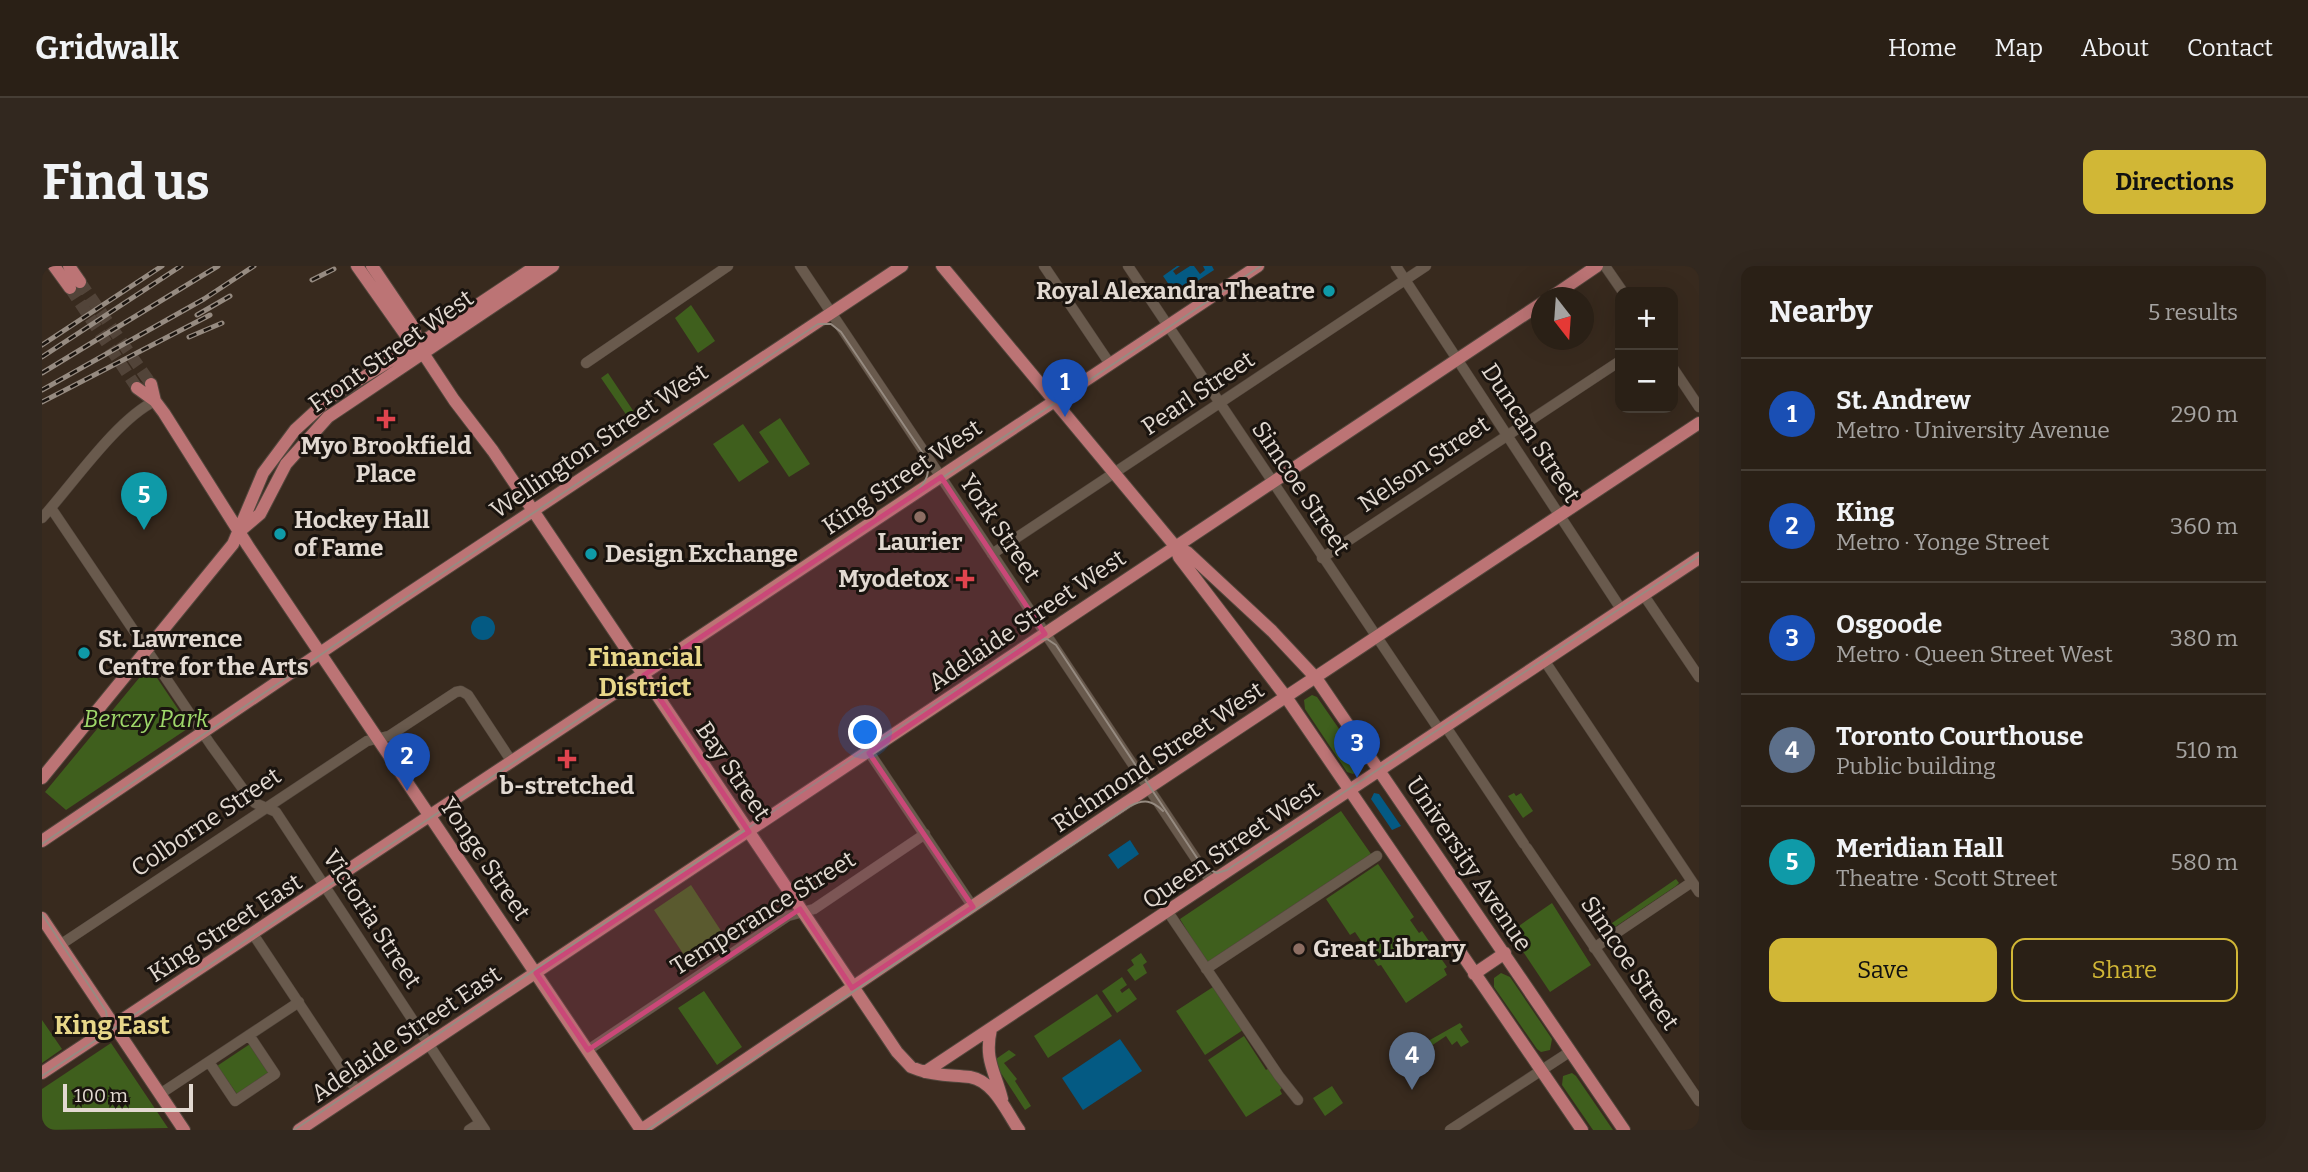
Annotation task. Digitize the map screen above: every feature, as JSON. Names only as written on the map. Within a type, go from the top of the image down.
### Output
[{"type":"main road","points":[[54,266],[75,285],[69,266]]},
{"type":"main road","name":"Bay Street","points":[[356,266],[405,334],[420,348],[533,511],[897,1052],[911,1067],[925,1072],[977,1079],[992,1090],[1018,1130]]},
{"type":"main road","name":"Bay Street","points":[[372,266],[414,328],[420,348]]},
{"type":"main road","name":"Front Street West","points":[[520,282],[536,266]]},
{"type":"main road","name":"Front Street West","points":[[240,531],[260,514],[279,476],[304,442],[340,409],[420,348],[520,282],[553,266]]},
{"type":"main road","name":"Wellington Street West","points":[[42,841],[902,266]]},
{"type":"main road","name":"University Avenue","points":[[942,266],[1175,546],[1179,558],[1286,697],[1582,1130]]},
{"type":"main road","name":"King Street West","points":[[430,817],[1258,266]]},
{"type":"main road","points":[[1566,287],[1597,266]]},
{"type":"main road","name":"Adelaide Street West","points":[[536,973],[1531,310]]},
{"type":"main road","name":"Front Street West","points":[[240,531],[266,468],[295,430],[331,397],[420,348]]},
{"type":"main road","name":"Yonge Street","points":[[151,384],[155,401],[240,531],[641,1130]]},
{"type":"main road","name":"Yonge Street","points":[[137,388],[155,401]]},
{"type":"main road","points":[[331,397],[340,409]]},
{"type":"main road","name":"Richmond Street West","points":[[641,1130],[1149,788],[1699,423]]},
{"type":"main road","points":[[266,468],[279,476]]},
{"type":"main road","points":[[42,778],[233,544],[240,531]]},
{"type":"main road","name":"University Avenue","points":[[1175,546],[1187,552],[1272,631],[1316,678],[1625,1130]]},
{"type":"main road","name":"Queen Street West","points":[[925,1072],[1699,558]]},
{"type":"main road","name":"King Street East","points":[[42,1073],[430,817]]},
{"type":"main road","points":[[42,918],[184,1130]]},
{"type":"main road","points":[[1474,974],[1505,953]]},
{"type":"main road","name":"Adelaide Street East","points":[[299,1130],[536,973]]},
{"type":"main road","points":[[991,1030],[988,1060],[997,1078],[1003,1107]]},
{"type":"street","points":[[586,363],[728,266]]},
{"type":"street","name":"York Street","points":[[800,266],[1212,883]]},
{"type":"street","points":[[1044,266],[1110,364]]},
{"type":"street","name":"Simcoe Street","points":[[1128,266],[1376,637],[1477,775],[1699,1101]]},
{"type":"street","name":"Duncan Street","points":[[1396,266],[1621,609]]},
{"type":"street","name":"Pearl Street","points":[[992,554],[1426,266]]},
{"type":"street","points":[[1605,266],[1620,287]]},
{"type":"street","name":"Nelson Street","points":[[1322,558],[1615,364]]},
{"type":"street","points":[[1678,376],[1699,407]]},
{"type":"street","points":[[42,518],[140,408],[155,401]]},
{"type":"street","name":"Victoria Street","points":[[51,508],[248,796],[255,803],[276,812],[482,1126]]},
{"type":"street","points":[[1643,594],[1699,677]]},
{"type":"street","points":[[1544,660],[1699,892]]},
{"type":"street","name":"Colborne Street","points":[[60,945],[367,741],[389,736],[453,693],[464,691],[512,762]]},
{"type":"street","points":[[869,752],[973,906]]},
{"type":"street","name":"Temperance Street","points":[[588,1051],[788,916],[814,909],[925,834]]},
{"type":"street","points":[[1206,969],[1377,856]]},
{"type":"street","points":[[1594,948],[1692,882]]},
{"type":"street","points":[[1168,912],[1298,1100]]},
{"type":"street","points":[[253,934],[357,1091]]},
{"type":"street","points":[[160,1094],[299,1002]]},
{"type":"street","points":[[209,1062],[235,1101],[275,1074],[249,1035]]},
{"type":"street","points":[[1451,1130],[1571,1051]]},
{"type":"street","points":[[468,1130],[482,1126]]},
{"type":"highlighted area","points":[[941,477],[1045,634],[869,753],[973,907],[852,988],[800,909],[588,1050],[536,973],[749,832],[644,675]]},
{"type":"green space","points":[[691,305],[715,341],[698,353],[675,318]]},
{"type":"green space","points":[[608,373],[634,412],[627,416],[601,378]]},
{"type":"green space","points":[[780,418],[810,464],[789,477],[759,432]]},
{"type":"green space","points":[[743,424],[769,462],[739,482],[713,444]]},
{"type":"green space","name":"Berczy Park","points":[[149,666],[190,727],[66,810],[45,792]]},
{"type":"green space","points":[[1312,695],[1317,697],[1362,762],[1363,768],[1353,774],[1347,772],[1305,709],[1304,700]]},
{"type":"green space","points":[[1514,793],[1516,796],[1521,793],[1533,811],[1523,818],[1508,796]]},
{"type":"green space","points":[[1341,811],[1371,854],[1207,964],[1180,919]]},
{"type":"green space","points":[[1378,864],[1414,917],[1410,920],[1419,933],[1422,931],[1447,967],[1444,969],[1447,975],[1406,1003],[1381,965],[1378,966],[1355,932],[1350,935],[1326,899]]},
{"type":"green space","points":[[1676,879],[1679,883],[1676,886],[1603,935],[1599,932]]},
{"type":"green space","points":[[691,885],[729,943],[692,967],[654,910]]},
{"type":"green space","points":[[1552,903],[1591,965],[1550,992],[1510,932]]},
{"type":"green space","points":[[1141,953],[1147,962],[1143,965],[1147,973],[1135,981],[1127,970],[1134,965],[1131,960]]},
{"type":"green space","points":[[1501,973],[1510,977],[1552,1039],[1550,1050],[1541,1052],[1537,1049],[1494,987],[1494,978]]},
{"type":"green space","points":[[1122,977],[1127,985],[1120,990],[1122,993],[1129,988],[1137,999],[1117,1013],[1102,991]]},
{"type":"green space","points":[[1213,987],[1243,1030],[1205,1055],[1176,1011]]},
{"type":"green space","points":[[704,991],[742,1047],[717,1065],[678,1008]]},
{"type":"green space","points":[[1097,994],[1112,1016],[1048,1058],[1034,1036]]},
{"type":"green space","points":[[42,1020],[62,1049],[42,1063]]},
{"type":"green space","points":[[1460,1023],[1463,1027],[1460,1029],[1469,1042],[1461,1047],[1457,1041],[1452,1045],[1446,1036],[1431,1046],[1428,1041]]},
{"type":"green space","points":[[1244,1036],[1266,1070],[1269,1068],[1282,1088],[1282,1094],[1246,1117],[1208,1060]]},
{"type":"green space","points":[[111,1043],[168,1128],[42,1130],[42,1089]]},
{"type":"green space","points":[[250,1044],[270,1072],[237,1094],[217,1066]]},
{"type":"green space","points":[[1009,1050],[1016,1055],[1004,1063],[1017,1079],[1015,1081],[1031,1106],[1025,1110],[993,1061]]},
{"type":"green space","points":[[1572,1073],[1613,1130],[1593,1130],[1562,1085],[1563,1076]]},
{"type":"green space","points":[[1332,1086],[1343,1103],[1325,1116],[1313,1098]]},
{"type":"water","points":[[1180,266],[1173,271],[1176,275],[1190,266],[1194,266],[1200,274],[1205,270],[1203,266],[1212,266],[1214,270],[1176,295],[1163,276]]},
{"type":"water","points":[[478,616],[488,616],[495,623],[495,633],[488,640],[478,640],[471,633],[471,623]]},
{"type":"water","points":[[1374,793],[1379,794],[1401,826],[1392,830],[1371,799]]},
{"type":"water","points":[[1130,840],[1139,854],[1118,869],[1108,855]]},
{"type":"water","points":[[1120,1039],[1142,1071],[1083,1110],[1062,1078]]},
{"type":"tunnel","points":[[80,282],[151,384]]},
{"type":"tunnel","points":[[70,288],[137,388]]},
{"type":"tram line","points":[[42,1076],[1261,266]]},
{"type":"tram line","points":[[42,844],[369,622],[818,324],[831,324],[841,332],[922,452],[928,472],[918,490]]},
{"type":"tram line","points":[[294,1130],[1031,640],[1047,639],[1056,645],[1203,867],[1217,873],[1227,870],[1699,556]]},
{"type":"tram line","points":[[647,1130],[1130,806],[1148,802],[1163,811]]},
{"type":"tram line","points":[[42,914],[106,1011],[108,1025],[100,1038]]},
{"type":"railway","points":[[42,345],[162,266]]},
{"type":"railway","points":[[42,357],[181,266]]},
{"type":"railway","points":[[42,373],[218,266]]},
{"type":"railway","points":[[42,390],[204,299],[254,266]]},
{"type":"railway","points":[[312,280],[334,269]]},
{"type":"railway","points":[[197,315],[230,296]]},
{"type":"railway","points":[[42,402],[210,315]]},
{"type":"railway","points":[[189,337],[222,323]]},
{"type":"place","name":"Royal Alexandra Theatre","points":[[1329,291]]},
{"type":"place","name":"St. Andrew","points":[[1065,417]]},
{"type":"place","name":"Myo Brookfield Place","points":[[386,419]]},
{"type":"place","name":"Laurier","points":[[920,517]]},
{"type":"place","name":"Meridian Hall","points":[[144,530]]},
{"type":"place","name":"Hockey Hall of Fame","points":[[280,534]]},
{"type":"place","name":"Design Exchange","points":[[591,554]]},
{"type":"place","name":"Myodetox","points":[[965,579]]},
{"type":"place","name":"St. Lawrence Centre for the Arts","points":[[84,653]]},
{"type":"place","name":"b-stretched","points":[[567,759]]},
{"type":"place","name":"Osgoode","points":[[1357,778]]},
{"type":"place","name":"King","points":[[407,791]]},
{"type":"place","name":"Great Library","points":[[1299,949]]},
{"type":"place","name":"Toronto Courthouse","points":[[1412,1090]]},
{"type":"district","name":"Financial District","points":[[645,672]]},
{"type":"district","name":"King East","points":[[112,1025]]}]
